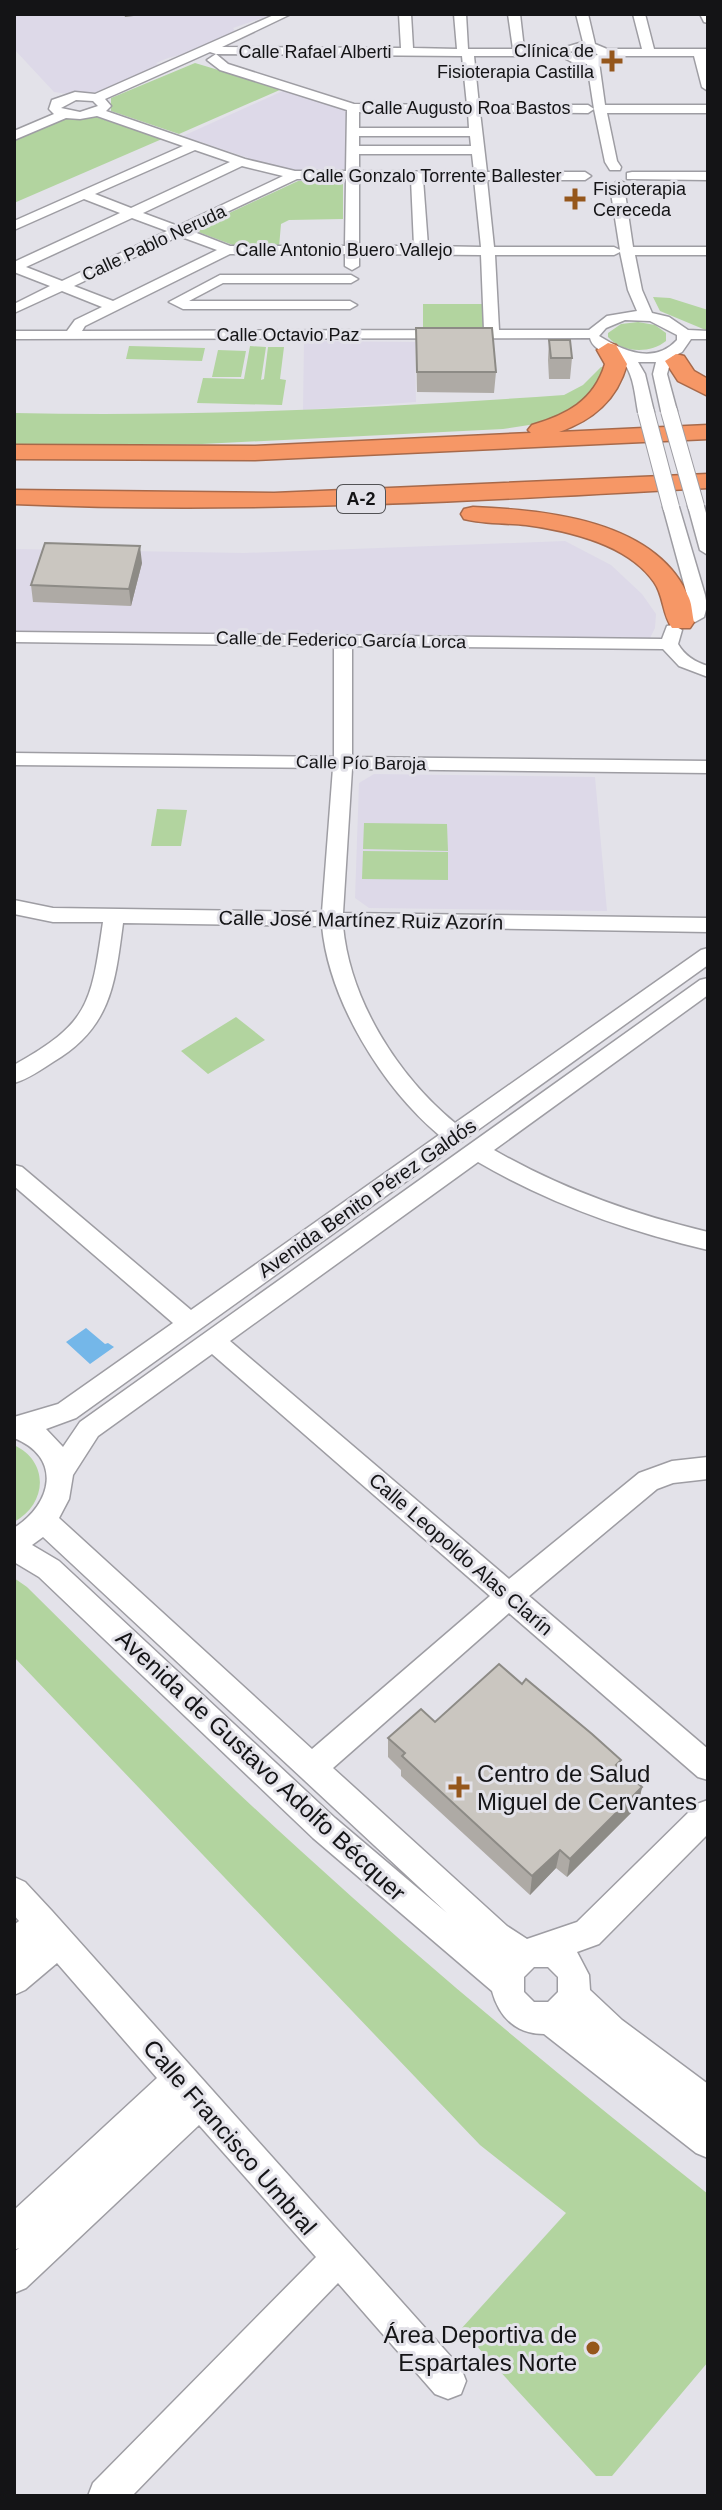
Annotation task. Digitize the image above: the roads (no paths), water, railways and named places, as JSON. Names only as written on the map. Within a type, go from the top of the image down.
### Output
[{"type":"highway","points":[[688,344],[686,376],[708,389]]},
{"type":"highway","points":[[375,448],[524,433],[557,426],[594,405],[606,392],[614,379],[616,364],[607,347]]},
{"type":"highway","points":[[14,452],[171,454],[708,432]]},
{"type":"highway","points":[[633,460],[708,457]]},
{"type":"highway","name":"A-2","points":[[14,470],[188,475],[338,473]]},
{"type":"highway","name":"A-2","points":[[14,497],[185,503],[374,498],[708,481]]},
{"type":"highway","points":[[14,513],[216,519],[702,502]]},
{"type":"highway","points":[[304,517],[334,519],[509,514],[551,519],[588,529],[617,542],[648,562],[675,596],[688,624]]},
{"type":"street","points":[[14,136],[64,114],[98,105],[184,60],[217,51],[285,14]]},
{"type":"street","name":"Calle Rafael Alberti","points":[[405,14],[407,53]]},
{"type":"street","points":[[460,14],[475,108],[492,335]]},
{"type":"street","points":[[514,14],[519,53]]},
{"type":"street","points":[[571,14],[576,41],[568,49],[577,60],[611,162],[626,180]]},
{"type":"street","points":[[582,14],[590,46],[599,56]]},
{"type":"street","points":[[639,14],[649,52]]},
{"type":"street","points":[[706,14],[708,20]]},
{"type":"street","name":"Calle Rafael Alberti","points":[[217,51],[519,53],[590,46]]},
{"type":"street","name":"Calle Augusto Roa Bastos","points":[[217,51],[213,60],[224,67],[353,108],[708,109]]},
{"type":"street","points":[[577,60],[649,52],[704,53],[708,87]]},
{"type":"street","points":[[598,168],[593,75],[599,56]]},
{"type":"street","points":[[64,114],[55,109],[61,100],[75,96],[98,105]]},
{"type":"street","name":"Calle Gonzalo Torrente Ballester","points":[[98,105],[193,146],[295,175],[585,176],[601,185],[626,180]]},
{"type":"street","points":[[350,335],[353,108]]},
{"type":"street","points":[[352,132],[476,132]]},
{"type":"street","points":[[14,226],[193,146]]},
{"type":"street","points":[[352,150],[477,150]]},
{"type":"street","points":[[14,267],[241,162]]},
{"type":"street","points":[[585,176],[598,168],[615,167]]},
{"type":"street","name":"Calle Pablo Neruda","points":[[14,309],[295,175]]},
{"type":"street","points":[[626,180],[708,176]]},
{"type":"street","points":[[417,180],[421,250]]},
{"type":"street","points":[[624,313],[618,193],[626,180]]},
{"type":"street","points":[[605,193],[621,251],[647,317]]},
{"type":"street","name":"Calle Antonio Buero Vallejo","points":[[85,195],[228,250],[708,251]]},
{"type":"street","points":[[71,335],[80,323],[228,250]]},
{"type":"street","points":[[14,267],[112,306]]},
{"type":"street","points":[[350,305],[183,305],[176,302],[220,279],[351,279]]},
{"type":"street","points":[[638,298],[648,311],[688,344]]},
{"type":"street","points":[[607,347],[602,324],[624,313]]},
{"type":"street","points":[[570,336],[593,322],[624,313],[668,322],[688,344]]},
{"type":"street","name":"Calle Octavio Paz","points":[[14,335],[570,336],[607,347],[688,344]]},
{"type":"street","points":[[570,336],[607,347],[638,374],[698,606],[688,624],[682,662],[708,672]]},
{"type":"street","points":[[688,344],[660,374],[669,411],[702,502],[708,550]]},
{"type":"street","name":"Calle de Federico García Lorca","points":[[14,637],[343,640],[688,624]]},
{"type":"street","points":[[343,640],[343,763],[332,919],[335,951],[357,1009],[397,1080],[428,1113],[456,1136]]},
{"type":"street","name":"Calle Pío Baroja","points":[[14,759],[708,767]]},
{"type":"street","name":"Calle José Martínez Ruiz Azorín","points":[[14,907],[53,915],[708,922]]},
{"type":"street","points":[[14,1075],[78,1033],[93,1013],[102,991],[114,916]]},
{"type":"street","name":"Avenida Benito Pérez Galdós","points":[[17,1428],[67,1411],[708,955]]},
{"type":"street","name":"Avenida Benito Pérez Galdós","points":[[61,1471],[89,1429],[708,985]]},
{"type":"street","points":[[478,1151],[562,1198],[632,1223],[708,1241]]},
{"type":"street","points":[[14,1173],[190,1323]]},
{"type":"street","name":"Calle Leopoldo Alas Clarín","points":[[213,1341],[708,1767]]},
{"type":"street","points":[[14,1545],[44,1521],[54,1508],[61,1487],[61,1471],[54,1454],[40,1439],[17,1428]]},
{"type":"street","points":[[311,1768],[510,1595],[648,1481],[672,1472],[708,1468]]},
{"type":"street","name":"Avenida de Gustavo Adolfo Bécquer","points":[[44,1521],[496,1937],[532,1953]]},
{"type":"street","name":"Avenida de Gustavo Adolfo Bécquer","points":[[14,1545],[49,1569],[324,1828],[507,1983]]},
{"type":"street","points":[[708,1814],[588,1933],[532,1953],[512,1967],[507,1983],[509,1993],[520,2010],[549,2018],[708,2141]]},
{"type":"street","name":"Calle Francisco Umbral","points":[[14,1892],[337,2260],[448,2381]]},
{"type":"street","points":[[14,1945],[50,1932]]},
{"type":"street","points":[[14,1979],[50,1932]]},
{"type":"street","points":[[549,2018],[565,2010],[588,1933]]},
{"type":"street","points":[[532,1953],[562,1959],[574,1988],[611,2031],[708,2104]]},
{"type":"street","points":[[14,2233],[190,2091]]},
{"type":"street","points":[[14,2276],[190,2091]]},
{"type":"street","points":[[106,2496],[337,2260]]},
{"type":"water","points":[[86,1328],[105,1344],[114,1347],[90,1364],[66,1342]]},
{"type":"place","name":"Clínica de Fisioterapia Castilla","points":[[612,61]]},
{"type":"place","name":"Fisioterapia Cereceda","points":[[575,199]]},
{"type":"place","name":"Centro de Salud Miguel de Cervantes","points":[[459,1787]]},
{"type":"place","name":"Área Deportiva de Espartales Norte","points":[[593,2348]]}]
